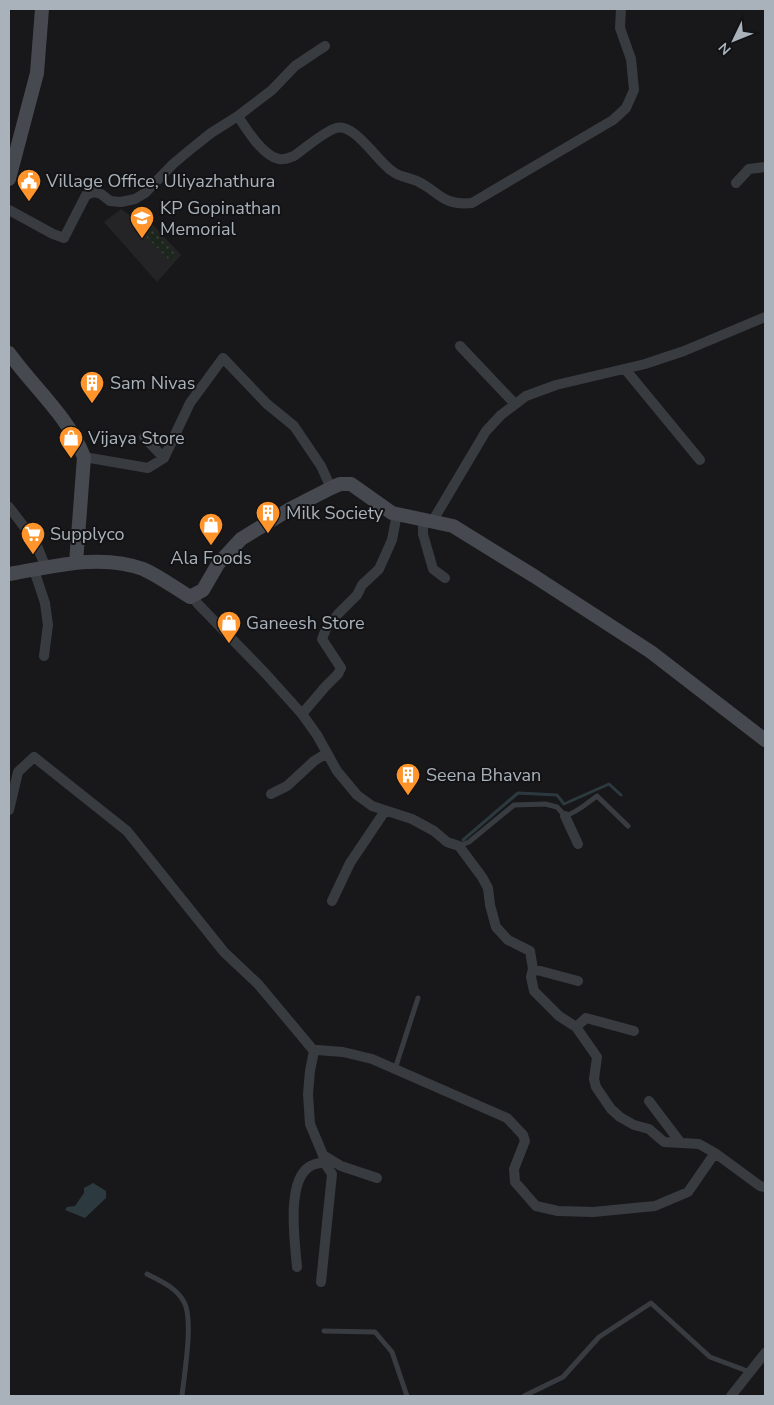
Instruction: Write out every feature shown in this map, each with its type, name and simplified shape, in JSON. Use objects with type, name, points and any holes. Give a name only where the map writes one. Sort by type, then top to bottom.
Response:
[{"type":"main road","points":[[9,179],[37,74],[42,9]]},
{"type":"main road","points":[[9,353],[66,421],[84,457],[76,563]]},
{"type":"main road","points":[[9,574],[88,561],[130,565],[144,570],[190,596],[203,590],[218,564],[241,539],[290,509],[331,488],[340,484],[351,484],[392,513],[453,526],[534,576],[643,646],[765,740]]},
{"type":"street","points":[[238,116],[260,145],[271,155],[279,159],[287,159],[294,156],[336,128],[344,128],[356,135],[390,170],[415,180],[447,201],[458,204],[472,202],[613,120],[626,108],[634,90],[631,59],[620,28],[621,9]]},
{"type":"street","points":[[9,210],[64,238],[86,195],[94,192],[101,194],[110,201],[121,202],[135,199],[145,194],[173,164],[211,133],[238,116],[272,90],[295,66],[325,46]]},
{"type":"street","points":[[736,183],[749,169],[765,167]]},
{"type":"street","points":[[445,578],[433,569],[423,534],[428,521],[486,431],[501,415],[526,396],[556,385],[626,369],[684,351],[765,317]]},
{"type":"street","points":[[460,346],[516,404]]},
{"type":"street","points":[[84,457],[148,468],[164,458],[197,392],[224,358],[267,404],[294,426],[322,466],[331,488]]},
{"type":"street","points":[[626,369],[700,460]]},
{"type":"street","points":[[144,438],[164,458]]},
{"type":"street","points":[[9,507],[35,541],[48,625],[44,656]]},
{"type":"street","points":[[302,714],[338,674],[341,668],[322,639],[326,629],[338,614],[358,596],[362,584],[379,568],[392,540],[397,514]]},
{"type":"street","points":[[194,594],[197,603],[265,672],[302,714],[317,735],[337,771],[357,795],[372,806],[412,819],[434,831],[447,842],[458,846],[482,877],[488,888],[496,927],[508,940],[530,951],[534,969],[531,977],[534,991],[559,1016],[576,1028],[597,1057],[594,1079],[596,1087],[611,1109],[634,1125],[649,1129],[664,1142],[699,1144],[715,1152],[760,1186],[765,1187]]},
{"type":"street","points":[[271,794],[287,786],[314,761],[327,753]]},
{"type":"street","points":[[9,810],[18,772],[34,757],[127,831],[224,952],[258,984],[314,1051],[343,1052],[372,1059],[507,1118],[523,1135],[525,1141],[514,1169],[515,1182],[536,1206],[558,1211],[593,1212],[655,1206],[688,1192],[715,1152]]},
{"type":"street","points":[[332,901],[350,863],[385,811]]},
{"type":"street","points":[[565,816],[578,844]]},
{"type":"street","points":[[534,969],[578,981]]},
{"type":"street","points":[[576,1028],[586,1018],[634,1031]]},
{"type":"street","points":[[314,1051],[310,1071],[308,1104],[310,1124],[332,1174],[321,1282]]},
{"type":"street","points":[[649,1101],[680,1142]]},
{"type":"street","points":[[297,1267],[294,1214],[296,1185],[302,1173],[310,1166],[324,1159],[377,1178]]},
{"type":"street","points":[[732,1396],[765,1353]]},
{"type":"lane","points":[[458,846],[469,842],[514,805],[545,804],[557,807],[565,816],[575,813],[589,800],[598,796],[628,826]]},
{"type":"lane","points":[[395,1070],[418,998]]},
{"type":"lane","points":[[147,1274],[168,1285],[179,1294],[185,1304],[188,1328],[182,1396]]},
{"type":"lane","points":[[524,1396],[562,1377],[599,1337],[651,1303],[710,1357],[751,1373]]},
{"type":"lane","points":[[324,1331],[375,1332],[392,1352],[406,1396]]},
{"type":"shaded area","name":"KP Gopinathan Memorial","points":[[121,209],[132,217],[138,209],[181,255],[157,282],[104,222]]},
{"type":"shaded area","points":[[141,214],[175,254],[171,262],[133,223]]},
{"type":"shaded area","points":[[93,1183],[106,1191],[106,1198],[85,1218],[65,1210],[67,1207],[75,1206],[84,1193],[84,1188]]},
{"type":"waterway","points":[[463,840],[518,793],[557,795],[564,804],[609,784],[621,795]]},
{"type":"place","name":"Village Office, Uliyazhathura","points":[[29,202]]},
{"type":"place","name":"KP Gopinathan Memorial","points":[[142,239]]},
{"type":"place","name":"Sam Nivas","points":[[92,404]]},
{"type":"place","name":"Vijaya Store","points":[[71,459]]},
{"type":"place","name":"Milk Society","points":[[268,534]]},
{"type":"place","name":"Ala Foods","points":[[211,546]]},
{"type":"place","name":"Supplyco","points":[[33,555]]},
{"type":"place","name":"Ganeesh Store","points":[[229,644]]},
{"type":"place","name":"Seena Bhavan","points":[[408,796]]}]
